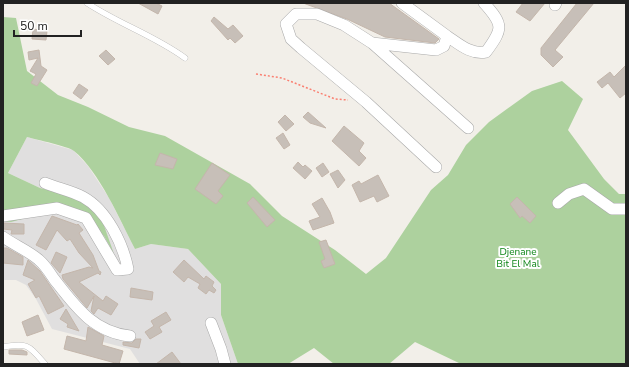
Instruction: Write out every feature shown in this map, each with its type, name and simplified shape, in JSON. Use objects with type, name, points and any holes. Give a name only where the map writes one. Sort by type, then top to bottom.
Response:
[{"type":"street","points":[[402,3],[447,36],[471,51],[479,54],[486,52],[499,35],[500,26],[498,20],[484,3]]},
{"type":"street","points":[[436,167],[366,102],[291,39],[286,24],[296,14],[317,14],[344,25],[372,44],[468,128]]},
{"type":"street","points":[[372,44],[436,50],[444,46],[447,36]]},
{"type":"street","points":[[3,216],[57,208],[86,218],[117,270],[128,269],[124,252],[98,209],[84,197],[45,183]]},
{"type":"street","points":[[558,203],[569,194],[584,189],[612,209],[626,209]]},
{"type":"street","points":[[3,237],[38,260],[72,304],[86,318],[99,327],[117,335],[130,336]]},
{"type":"street","points":[[211,323],[225,364]]},
{"type":"lane","points":[[87,3],[106,16],[141,34],[164,43],[185,58]]},
{"type":"lane","points":[[3,347],[18,344],[27,346],[45,364]]},
{"type":"path","points":[[256,74],[282,78],[335,99],[350,100]]},
{"type":"shaded area","points":[[27,137],[73,150],[88,166],[109,198],[135,249],[151,244],[188,249],[221,284],[221,315],[238,364],[140,364],[130,349],[52,329],[36,299],[26,285],[16,280],[3,280],[3,220],[48,212],[64,213],[88,224],[104,236],[81,198],[40,188],[8,173]]},
{"type":"green space","name":"Djenane Bit El Mal","points":[[3,17],[16,18],[27,71],[58,95],[88,107],[129,127],[165,136],[250,184],[282,216],[335,250],[366,274],[386,258],[431,190],[448,175],[466,145],[489,122],[532,91],[562,81],[583,99],[568,130],[604,179],[619,194],[626,194],[626,364],[461,364],[415,342],[389,364],[334,364],[314,348],[288,364],[238,364],[221,315],[221,284],[188,249],[151,244],[135,249],[100,183],[83,160],[71,149],[27,137],[8,173],[40,188],[81,198],[101,217],[114,254],[104,236],[88,224],[64,213],[48,212],[11,222],[3,221]]},
{"type":"building","points":[[138,3],[156,3],[162,6],[158,14]]},
{"type":"building","points":[[303,3],[389,3],[439,39],[435,43],[385,37],[347,19]]},
{"type":"building","points":[[523,3],[545,3],[530,21],[516,12]]},
{"type":"building","points":[[577,3],[594,3],[555,50],[563,57],[553,67],[541,55],[541,48]]},
{"type":"building","points":[[214,17],[228,29],[233,25],[243,36],[235,43],[230,38],[228,40],[211,21]]},
{"type":"building","points":[[33,29],[47,31],[46,40],[32,39]]},
{"type":"building","points":[[39,50],[41,66],[47,70],[37,86],[31,83],[36,74],[30,71],[38,58],[29,60],[28,52]]},
{"type":"building","points":[[106,50],[115,59],[108,65],[99,56]]},
{"type":"building","points":[[626,65],[626,93],[620,98],[608,83],[602,88],[597,82],[610,72],[614,77]]},
{"type":"building","points":[[79,84],[88,90],[81,99],[73,93]]},
{"type":"building","points":[[308,112],[326,128],[310,123],[303,117]]},
{"type":"building","points":[[285,115],[294,124],[286,131],[278,122]]},
{"type":"building","points":[[344,126],[364,143],[359,151],[366,158],[359,166],[332,141]]},
{"type":"building","points":[[283,133],[290,145],[284,149],[276,138]]},
{"type":"building","points":[[160,153],[177,159],[173,169],[155,165]]},
{"type":"building","points":[[298,162],[303,167],[305,165],[312,171],[305,179],[293,168]]},
{"type":"building","points":[[212,163],[230,175],[218,191],[223,196],[216,204],[195,189]]},
{"type":"building","points":[[323,163],[329,172],[322,177],[316,168]]},
{"type":"building","points":[[338,170],[345,180],[338,188],[330,174]]},
{"type":"building","points":[[378,175],[389,196],[377,202],[374,196],[360,202],[352,185],[359,181],[361,184]]},
{"type":"building","points":[[253,197],[275,220],[267,227],[247,203]]},
{"type":"building","points":[[517,197],[536,216],[530,223],[522,216],[520,218],[510,204]]},
{"type":"building","points":[[322,198],[334,223],[313,230],[309,221],[320,217],[312,204]]},
{"type":"building","points":[[52,216],[77,225],[78,224],[83,230],[79,233],[93,255],[99,271],[101,272],[100,275],[98,273],[79,282],[103,301],[106,296],[118,304],[111,315],[98,308],[94,314],[91,311],[94,296],[87,308],[63,279],[62,275],[89,267],[93,268],[79,253],[70,239],[67,241],[57,230],[46,250],[36,245]]},
{"type":"building","points":[[3,223],[24,224],[24,234],[11,234],[12,230],[3,229]]},
{"type":"building","points":[[326,240],[335,264],[324,268],[321,261],[325,259],[319,242]]},
{"type":"building","points":[[3,248],[7,248],[23,257],[23,265],[3,263]]},
{"type":"building","points":[[56,252],[67,257],[60,273],[51,263]]},
{"type":"building","points":[[28,260],[40,271],[64,306],[48,314],[39,296],[36,298],[28,284],[35,280],[23,275]]},
{"type":"building","points":[[184,260],[204,279],[206,276],[214,282],[212,286],[216,290],[214,293],[209,290],[206,294],[198,288],[200,284],[188,277],[184,282],[173,272]]},
{"type":"building","points":[[131,288],[153,292],[152,300],[130,297]]},
{"type":"building","points":[[66,309],[79,331],[67,327],[68,324],[60,319]]},
{"type":"building","points":[[166,312],[171,320],[159,327],[162,332],[150,339],[145,332],[154,326],[151,321]]},
{"type":"building","points":[[38,315],[44,330],[27,336],[22,322]]},
{"type":"building","points":[[88,327],[104,336],[102,345],[123,351],[119,364],[64,349],[67,336],[86,341]]},
{"type":"building","points":[[136,339],[141,339],[139,348],[123,345],[123,342],[132,343]]},
{"type":"building","points":[[9,350],[22,350],[27,352],[27,355],[9,354]]},
{"type":"building","points":[[172,352],[181,364],[156,364]]}]
